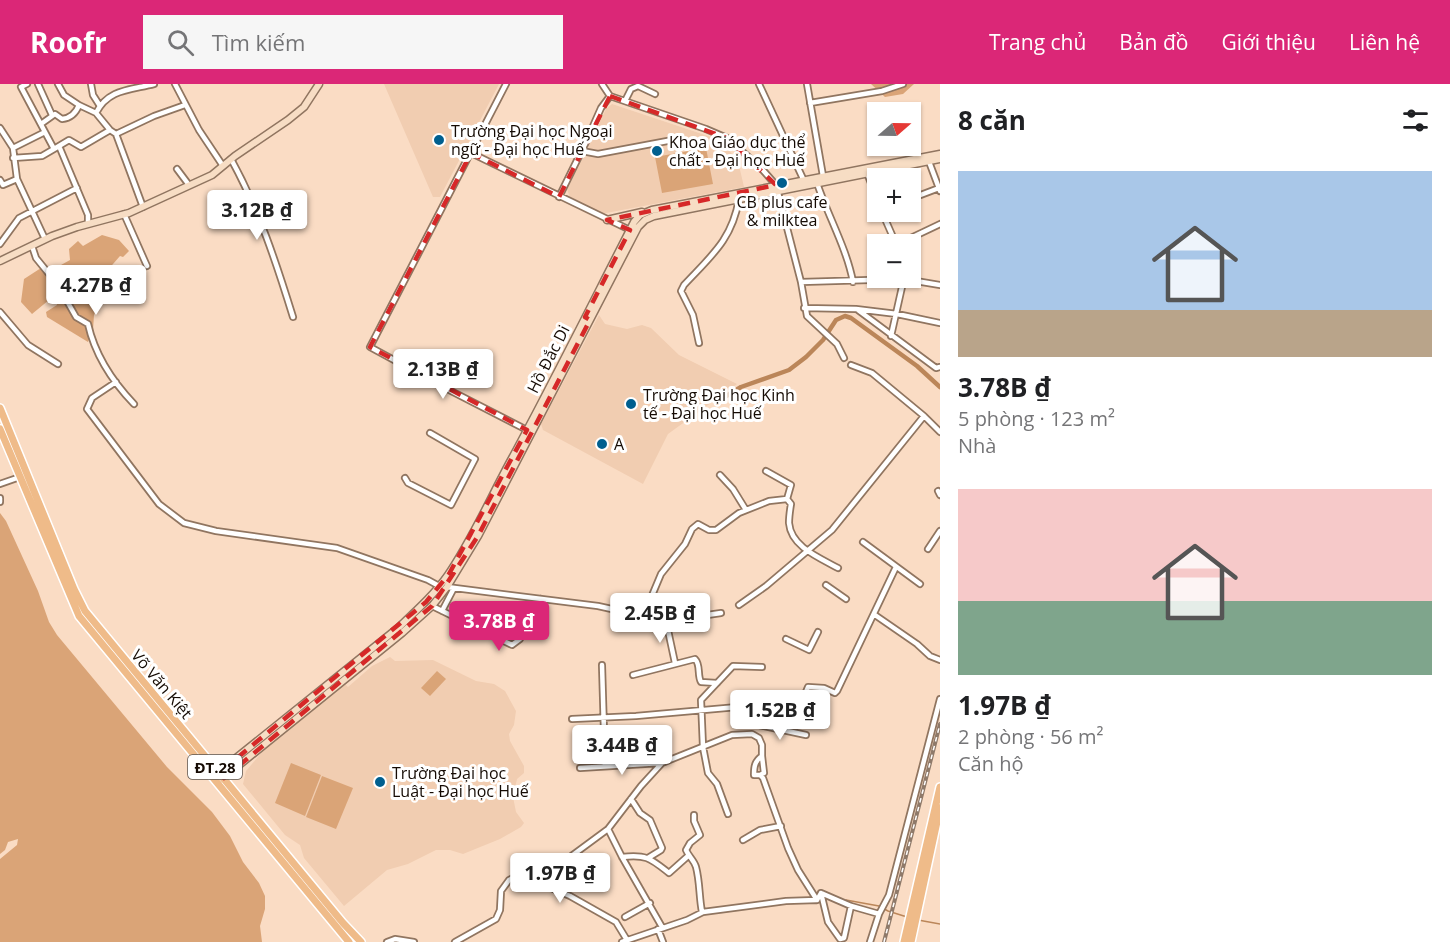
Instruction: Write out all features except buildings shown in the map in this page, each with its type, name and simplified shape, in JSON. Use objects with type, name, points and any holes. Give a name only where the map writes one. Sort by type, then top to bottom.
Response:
[{"type":"main road","name":"Võ Văn Kiệt","points":[[0,408],[79,616],[97,641],[219,777],[350,942]]},
{"type":"main road","name":"Võ Văn Kiệt","points":[[0,429],[70,590]]},
{"type":"main road","points":[[911,942],[912,925],[940,787]]},
{"type":"main road","points":[[915,910],[940,808]]},
{"type":"main road","name":"Võ Văn Kiệt","points":[[286,860],[361,942]]},
{"type":"main road","points":[[904,942],[912,925]]},
{"type":"street","points":[[27,84],[21,87],[77,188],[88,215],[88,223]]},
{"type":"street","points":[[38,84],[52,115]]},
{"type":"street","points":[[58,84],[64,95],[96,113],[116,134],[143,207]]},
{"type":"street","points":[[91,84],[93,95],[100,106]]},
{"type":"street","points":[[96,113],[113,94],[154,84]]},
{"type":"street","points":[[175,84],[199,130],[223,166]]},
{"type":"street","points":[[0,253],[2,261],[45,239],[88,223],[143,207],[212,175],[304,107],[319,84]]},
{"type":"street","points":[[506,84],[370,347],[527,430]]},
{"type":"street","points":[[602,84],[610,96],[727,138],[761,168],[777,188],[801,282],[807,316],[834,341],[843,358]]},
{"type":"street","points":[[759,84],[805,183]]},
{"type":"street","points":[[807,84],[823,176]]},
{"type":"street","points":[[810,103],[882,91],[903,84]]},
{"type":"street","points":[[625,101],[631,89],[638,86],[655,94]]},
{"type":"street","points":[[559,197],[601,108],[610,96]]},
{"type":"street","points":[[41,124],[52,115],[57,114],[64,119],[74,114],[79,105]]},
{"type":"street","points":[[116,134],[154,116],[185,105]]},
{"type":"street","points":[[13,158],[42,156],[69,140],[78,147],[83,147],[110,130]]},
{"type":"street","points":[[1,131],[13,148],[17,179],[45,239]]},
{"type":"street","points":[[13,148],[45,132]]},
{"type":"street","points":[[582,151],[598,154],[678,139]]},
{"type":"street","points":[[471,153],[630,230]]},
{"type":"street","points":[[928,159],[940,154]]},
{"type":"street","points":[[231,159],[250,194],[270,243],[293,317]]},
{"type":"street","points":[[607,220],[928,159],[940,159]]},
{"type":"street","points":[[921,195],[939,189],[928,159]]},
{"type":"street","points":[[177,169],[189,185]]},
{"type":"street","points":[[816,180],[823,176],[866,171]]},
{"type":"street","points":[[1,184],[17,179]]},
{"type":"street","points":[[816,180],[835,232],[849,260],[853,282]]},
{"type":"street","points":[[0,244],[14,222],[32,210],[77,188]]},
{"type":"street","points":[[643,218],[739,199],[777,188]]},
{"type":"street","points":[[699,343],[693,315],[681,291],[728,235],[736,219],[739,199]]},
{"type":"street","points":[[643,218],[652,210]]},
{"type":"street","points":[[124,214],[147,266]]},
{"type":"street","name":"Hồ Đắc Di","points":[[625,246],[630,230],[643,218]]},
{"type":"street","name":"Hồ Đắc Di","points":[[219,777],[398,628],[426,602],[439,586],[454,564],[625,246],[643,218]]},
{"type":"street","points":[[918,234],[940,224]]},
{"type":"street","points":[[32,246],[36,258],[58,285],[76,317],[88,324],[98,357],[134,404]]},
{"type":"street","points":[[801,282],[867,281]]},
{"type":"street","points":[[921,281],[940,285]]},
{"type":"street","points":[[891,336],[902,288]]},
{"type":"street","points":[[804,308],[856,309],[897,314],[940,323]]},
{"type":"street","points":[[856,309],[939,368],[940,376]]},
{"type":"street","points":[[0,312],[28,345],[58,364]]},
{"type":"street","name":"Hồ Đắc Di","points":[[219,777],[402,633],[451,587],[587,318]]},
{"type":"street","points":[[851,365],[872,373],[940,432]]},
{"type":"street","points":[[116,382],[92,398],[87,409],[159,504],[184,523],[216,531],[337,548],[439,586]]},
{"type":"street","points":[[739,605],[766,586],[832,530],[924,417]]},
{"type":"street","points":[[405,478],[408,483],[451,505],[475,459],[430,434]]},
{"type":"street","points":[[766,471],[791,485],[787,499]]},
{"type":"street","points":[[720,475],[747,510]]},
{"type":"street","points":[[0,484],[20,477]]},
{"type":"street","points":[[787,499],[791,504],[789,524],[791,530],[807,552],[838,567]]},
{"type":"street","points":[[643,617],[661,574],[685,544],[692,529],[698,524],[709,530],[716,530],[739,513],[769,501],[787,499]]},
{"type":"street","points":[[928,549],[940,531]]},
{"type":"street","points":[[863,542],[920,584]]},
{"type":"street","points":[[760,696],[800,706],[808,687],[837,692],[896,567]]},
{"type":"street","points":[[825,585],[846,599]]},
{"type":"street","points":[[442,611],[451,587],[598,606],[666,621],[721,612]]},
{"type":"street","points":[[432,606],[512,645],[520,639],[541,599]]},
{"type":"street","points":[[875,615],[917,644],[930,656],[940,660]]},
{"type":"street","points":[[666,621],[675,663]]},
{"type":"street","points":[[786,639],[809,650],[818,632]]},
{"type":"street","points":[[633,675],[695,659],[699,664],[701,682],[717,683]]},
{"type":"street","points":[[602,665],[605,765]]},
{"type":"street","points":[[728,814],[717,784],[708,773],[703,747],[701,700],[733,666],[762,667]]},
{"type":"street","points":[[870,942],[886,903],[940,699]]},
{"type":"street","points":[[572,720],[760,705]]},
{"type":"street","points":[[759,725],[806,735]]},
{"type":"street","points":[[580,768],[662,763],[732,735],[752,734],[759,738],[762,745],[764,773],[754,775],[754,766],[762,756]]},
{"type":"street","points":[[662,763],[608,829],[559,866],[549,887],[616,922],[624,941],[687,920],[702,912],[786,901],[817,900]]},
{"type":"street","points":[[760,775],[798,870],[817,900]]},
{"type":"street","points":[[631,799],[640,813],[651,820],[662,848],[648,858]]},
{"type":"street","points":[[694,815],[694,821],[700,834],[686,847],[688,856],[694,861],[699,880],[702,912]]},
{"type":"street","points":[[743,840],[760,831],[781,826]]},
{"type":"street","points":[[608,829],[650,903],[663,942]]},
{"type":"street","points":[[622,857],[648,858],[656,861],[669,873],[688,856]]},
{"type":"street","points":[[455,942],[496,919],[500,910],[501,891],[505,883],[523,873],[566,860]]},
{"type":"street","points":[[821,893],[851,906],[880,913]]},
{"type":"street","points":[[817,900],[821,893]]},
{"type":"street","points":[[821,893],[828,922],[837,937],[843,940],[851,906]]},
{"type":"street","points":[[625,917],[650,903]]},
{"type":"street","points":[[387,942],[395,939],[414,942]]},
{"type":"highlighted area","points":[[610,96],[727,138],[776,185],[607,220],[630,230],[585,317],[590,320],[478,536],[432,606],[224,778],[220,772],[426,602],[449,574],[527,430],[370,347],[471,153],[559,197]]},
{"type":"shaded area","name":"Trường Đại học Ngoại ngữ - Đại học Huế","points":[[384,84],[499,84],[440,197],[433,197]]},
{"type":"shaded area","points":[[871,84],[914,84],[903,94],[885,97]]},
{"type":"shaded area","name":"Khoa Giáo dục thể chất - Đại học Huế","points":[[612,104],[720,140],[738,161],[744,187],[601,214],[570,198],[567,189],[606,109]]},
{"type":"shaded area","points":[[706,148],[713,184],[662,193],[655,157]]},
{"type":"shaded area","points":[[102,235],[119,240],[129,251],[123,257],[120,256],[106,272],[105,291],[94,315],[93,330],[88,342],[47,317],[46,312],[57,305],[56,299],[49,300],[32,314],[21,302],[24,279],[41,268],[55,288],[67,279],[61,265],[70,260],[69,249],[78,241],[83,246]]},
{"type":"shaded area","name":"Trường Đại học Kinh tế - Đại học Huế","points":[[599,315],[605,324],[627,329],[642,325],[651,328],[679,355],[737,384],[668,434],[643,484],[543,430],[541,424]]},
{"type":"shaded area","points":[[0,513],[6,521],[38,591],[49,622],[57,635],[167,767],[212,812],[259,883],[265,896],[265,909],[260,926],[262,942],[0,942],[0,859],[17,845],[18,839],[8,842],[5,850],[0,854]]},
{"type":"shaded area","name":"Trường Đại học Luật - Đại học Huế","points":[[390,657],[395,661],[433,660],[476,681],[494,684],[505,691],[516,711],[514,725],[509,734],[510,741],[524,766],[524,773],[517,779],[513,797],[516,812],[524,823],[500,839],[463,854],[450,850],[436,850],[408,864],[387,870],[344,906],[304,858],[300,845],[285,835],[243,784],[246,771],[263,751],[345,684],[348,687],[372,666]]},
{"type":"shaded area","points":[[437,671],[446,679],[430,696],[421,688]]},
{"type":"shaded area","points":[[291,763],[321,775],[305,816],[275,803]]},
{"type":"shaded area","points":[[322,776],[353,788],[336,829],[306,817]]},
{"type":"waterway","points":[[723,398],[741,387],[789,370],[823,340],[836,320],[845,316],[917,366],[940,387]]},
{"type":"waterway","points":[[846,900],[879,906],[907,917]]},
{"type":"waterway","points":[[918,920],[940,924]]},
{"type":"railway","points":[[884,942],[940,724]]},
{"type":"place","name":"Trường Đại học Ngoại ngữ - Đại học Huế","points":[[439,140]]},
{"type":"place","name":"Khoa Giáo dục thể chất - Đại học Huế","points":[[657,151]]},
{"type":"place","name":"CB plus cafe & milktea","points":[[782,183]]},
{"type":"place","name":"Trường Đại học Kinh tế - Đại học Huế","points":[[631,404]]},
{"type":"place","name":"A","points":[[602,444]]},
{"type":"place","name":"Trường Đại học Luật - Đại học Huế","points":[[380,782]]}]
